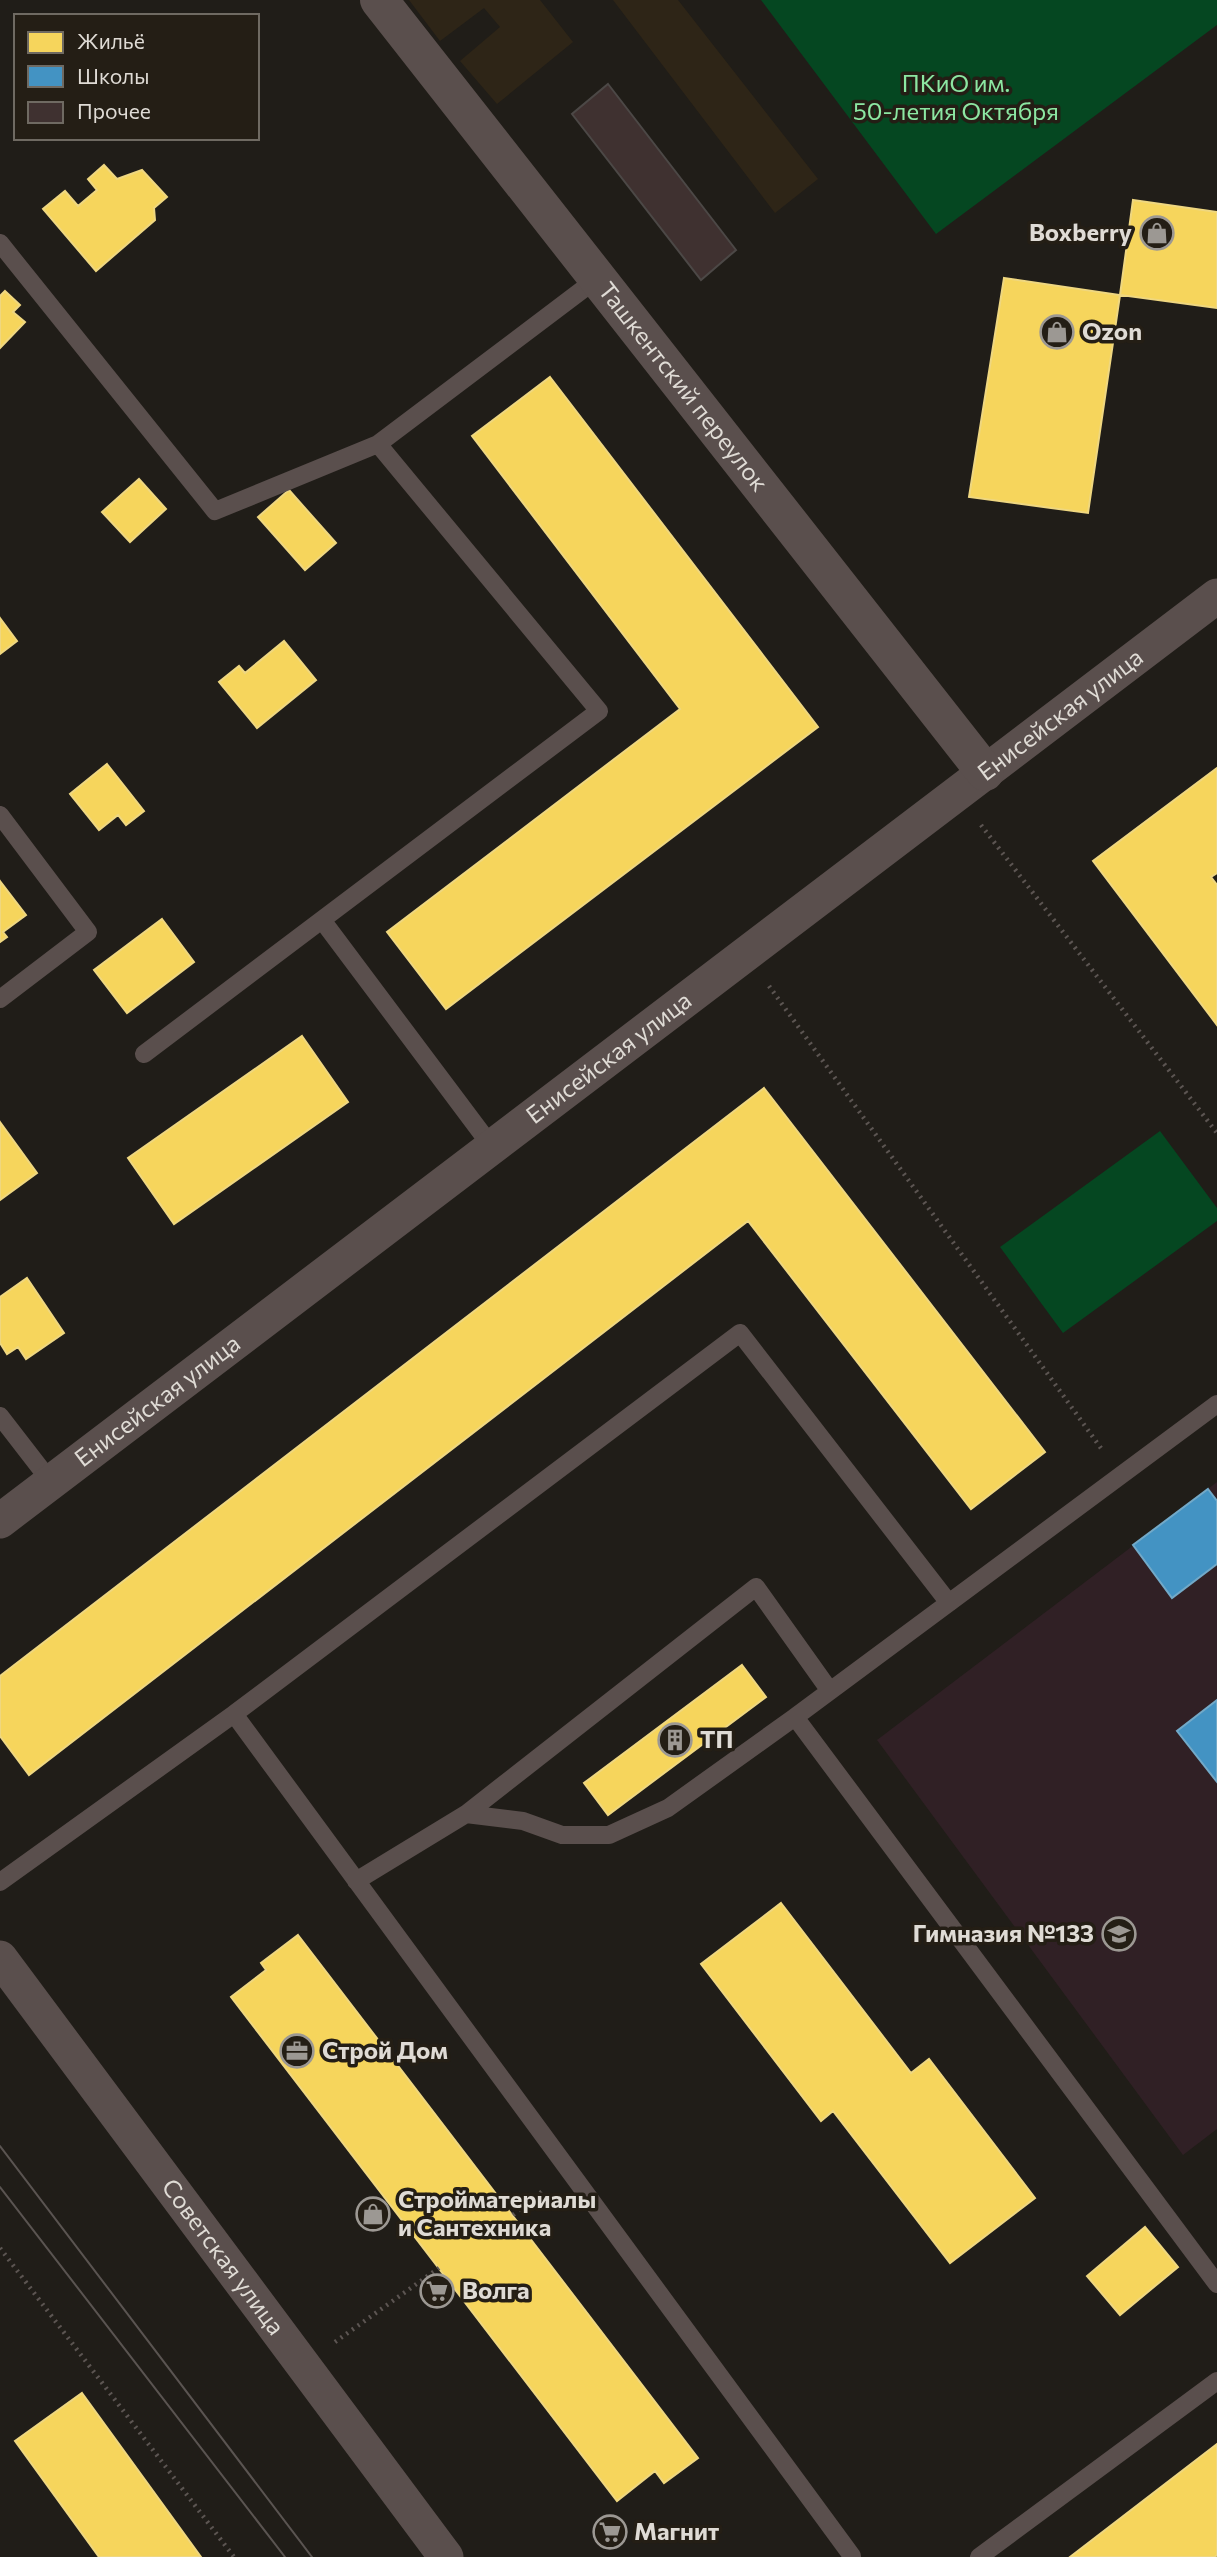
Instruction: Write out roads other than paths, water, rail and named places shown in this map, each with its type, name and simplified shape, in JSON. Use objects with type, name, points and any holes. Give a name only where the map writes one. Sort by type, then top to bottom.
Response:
[{"type":"street","name":"Ташкентский переулок","points":[[379,0],[598,278],[971,783]]},
{"type":"street","name":"Енисейская улица","points":[[0,1521],[1217,596]]},
{"type":"street","name":"Советская улица","points":[[0,1958],[446,2557]]},
{"type":"lane","points":[[0,243],[215,511],[378,444],[598,278]]},
{"type":"lane","points":[[144,1054],[599,711],[378,444]]},
{"type":"lane","points":[[0,816],[88,932],[0,999]]},
{"type":"lane","points":[[323,920],[492,1147]]},
{"type":"lane","points":[[0,1882],[234,1714],[740,1334],[948,1603]]},
{"type":"lane","points":[[466,1814],[523,1821],[562,1835],[609,1835],[668,1808],[1217,1404]]},
{"type":"lane","points":[[0,1416],[51,1482]]},
{"type":"lane","points":[[356,1881],[466,1814],[757,1587],[830,1691]]},
{"type":"lane","points":[[234,1714],[852,2557]]},
{"type":"lane","points":[[795,1717],[1217,2284]]},
{"type":"lane","points":[[979,2557],[1217,2381]]},
{"type":"tram line","points":[[0,2146],[312,2557]]},
{"type":"tram line","points":[[0,2187],[285,2557]]},
{"type":"place","name":"Boxberry","points":[[1157,233]]},
{"type":"place","name":"Ozon","points":[[1057,332]]},
{"type":"place","name":"ТП","points":[[675,1740]]},
{"type":"place","name":"Гимназия №133","points":[[1119,1934]]},
{"type":"place","name":"Строй Дом","points":[[297,2051]]},
{"type":"place","name":"Стройматериалы и Сантехника","points":[[373,2214]]},
{"type":"place","name":"Волга","points":[[437,2291]]},
{"type":"place","name":"Магнит","points":[[610,2532]]},
{"type":"park label","name":"ПКиО им. 50-летия Октября","points":[[956,98]]}]
